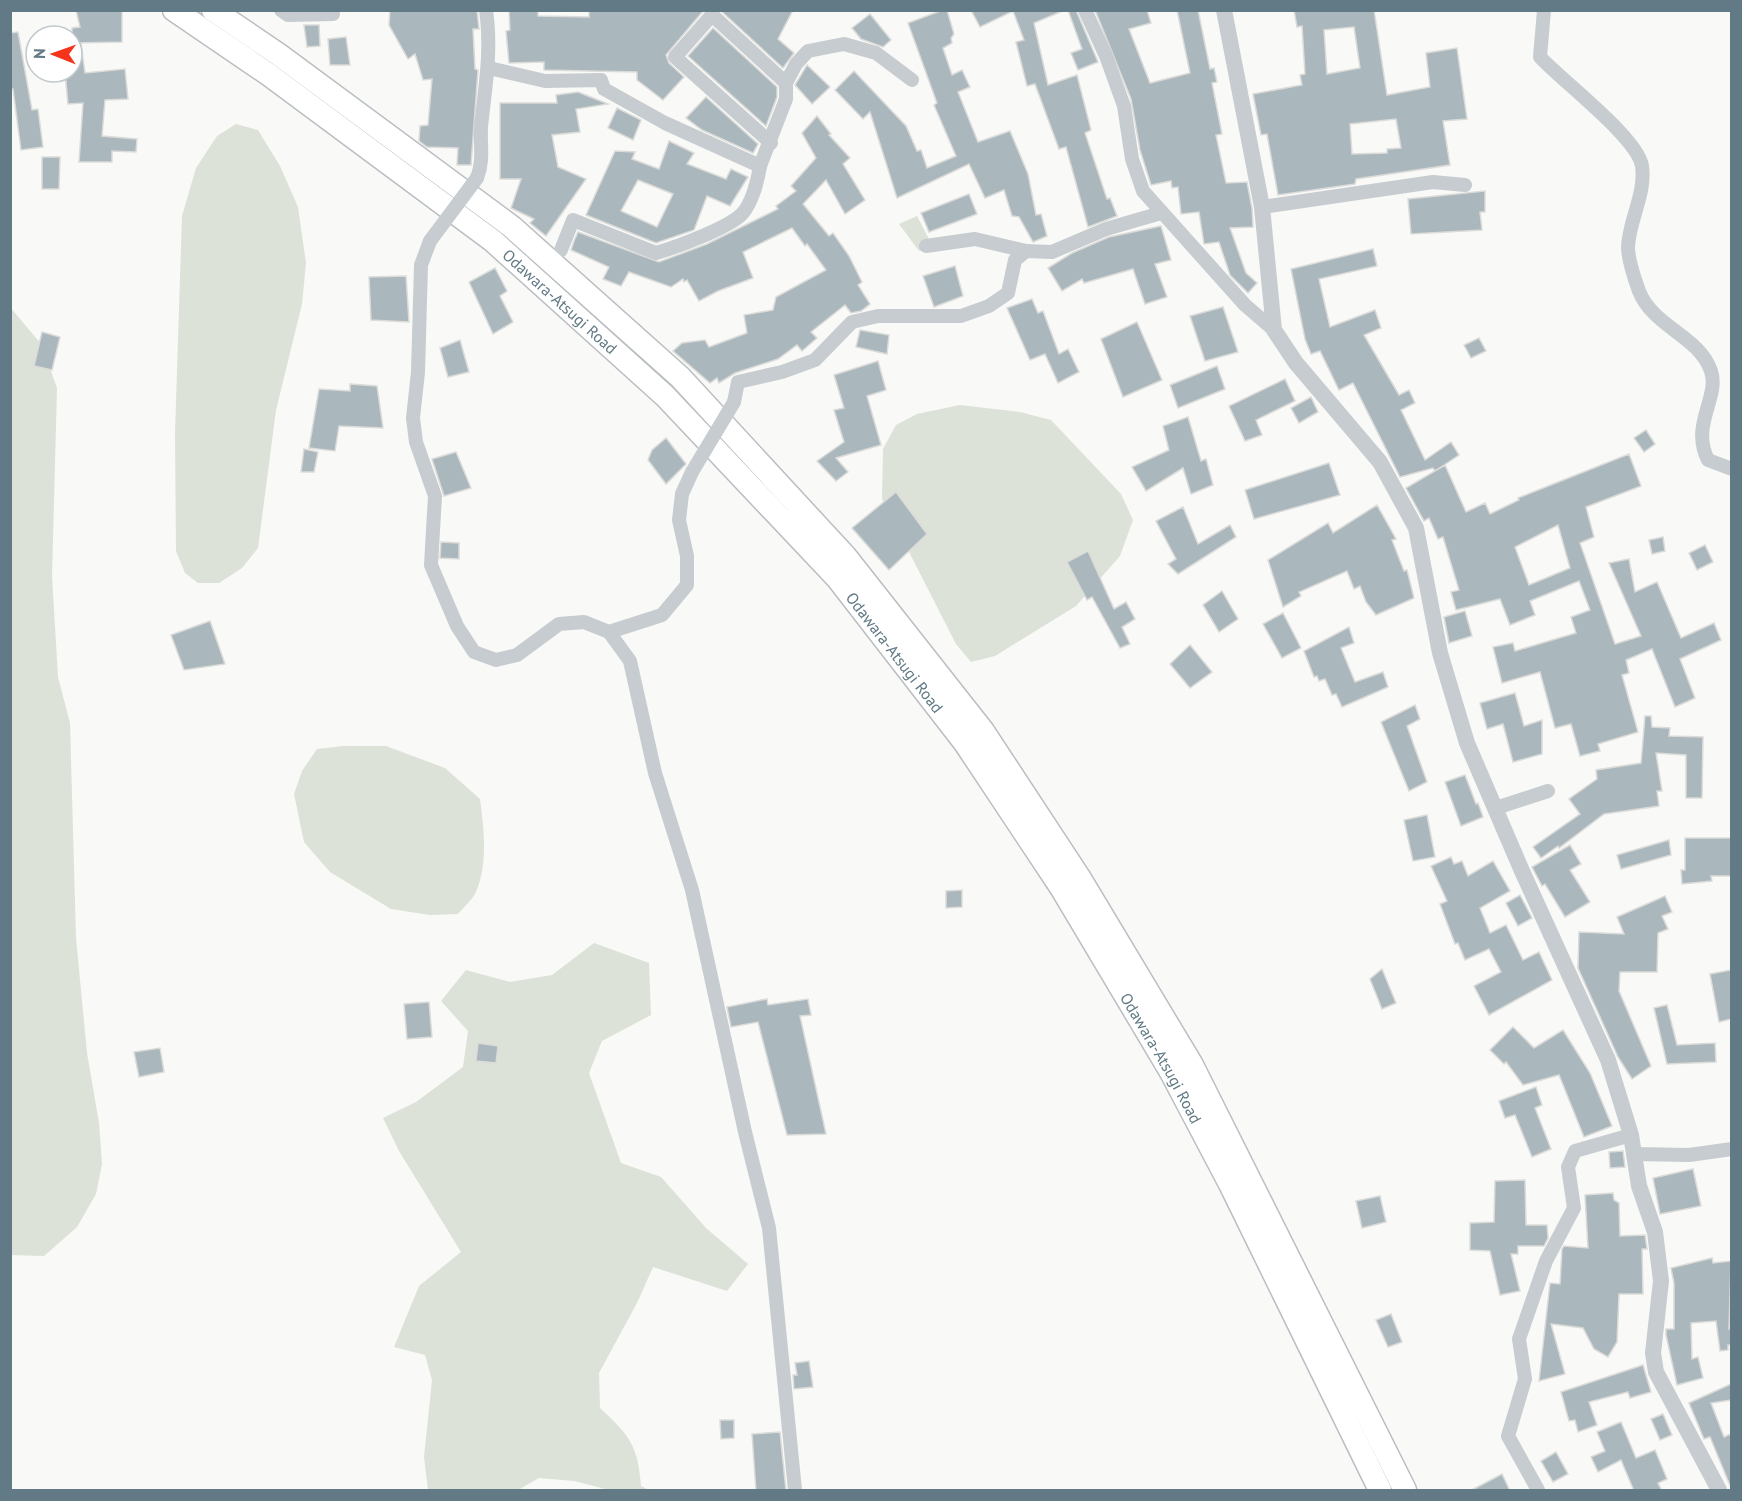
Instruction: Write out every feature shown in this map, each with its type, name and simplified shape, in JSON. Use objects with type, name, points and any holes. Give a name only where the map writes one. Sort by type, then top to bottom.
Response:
[{"type":"highway","name":"Odawara-Atsugi Road","points":[[174,10],[268,74],[493,241],[665,396],[838,579],[964,743],[1062,889],[1171,1072],[1240,1179],[1405,1491]]},
{"type":"highway","name":"Odawara-Atsugi Road","points":[[213,10],[278,54],[512,227],[680,377],[846,557],[983,731],[1054,838],[1192,1065],[1240,1179],[1380,1491]]},
{"type":"street","points":[[281,10],[288,15],[333,14],[333,10]]},
{"type":"street","points":[[486,10],[490,35],[489,68],[481,131],[483,164],[477,178],[430,241],[421,265],[418,372],[412,418],[416,442],[435,496],[432,565],[456,627],[474,652],[496,660],[517,655],[559,624],[584,622],[609,632],[630,661],[655,772],[692,890],[745,1131],[769,1228],[795,1491]]},
{"type":"street","points":[[1085,10],[1106,56],[1124,106],[1138,181],[1161,213],[1245,305],[1274,330],[1296,363],[1380,462],[1416,528],[1440,653],[1467,743],[1522,872],[1608,1060],[1631,1135],[1639,1186],[1654,1232],[1661,1281],[1653,1353],[1656,1372],[1719,1491]]},
{"type":"street","points":[[1224,10],[1263,207],[1274,330]]},
{"type":"street","points":[[1544,10],[1540,57],[1628,142],[1642,164],[1642,185],[1628,248],[1639,292],[1652,314],[1700,352],[1712,373],[1701,432],[1702,448],[1708,460],[1731,469]]},
{"type":"street","points":[[771,143],[675,57],[712,15],[786,83]]},
{"type":"street","points":[[561,250],[573,220],[656,253],[695,239],[741,214],[771,143],[786,99],[786,83],[796,64],[808,51],[844,44],[876,53],[912,80]]},
{"type":"street","points":[[489,68],[545,81],[601,80],[604,89],[665,123],[760,166]]},
{"type":"street","points":[[1263,207],[1433,182],[1465,185]]},
{"type":"street","points":[[926,246],[975,239],[1026,251],[1052,252],[1106,229],[1161,213]]},
{"type":"street","points":[[609,632],[662,615],[687,585],[687,556],[679,520],[682,494],[692,472],[734,402],[738,382],[782,372],[815,360],[852,322],[878,316],[961,316],[989,306],[1008,293],[1016,260],[1026,251]]},
{"type":"street","points":[[1496,808],[1548,791]]},
{"type":"street","points":[[1538,1491],[1508,1436],[1525,1379],[1519,1339],[1546,1261],[1574,1208],[1569,1167],[1575,1151],[1631,1135]]},
{"type":"street","points":[[1634,1154],[1689,1155],[1731,1149]]},
{"type":"shaded area","points":[[236,124],[258,130],[280,166],[298,207],[306,263],[302,304],[276,410],[258,548],[242,568],[219,583],[198,583],[185,573],[176,551],[175,433],[182,216],[196,168],[217,136]]},
{"type":"shaded area","points":[[917,216],[931,243],[919,251],[899,224]]},
{"type":"shaded area","points":[[10,307],[41,344],[57,388],[52,576],[58,677],[70,723],[76,938],[87,1053],[99,1123],[102,1164],[96,1194],[77,1227],[44,1256],[10,1255]]},
{"type":"shaded area","points":[[960,405],[1020,412],[1051,420],[1121,494],[1133,520],[1120,556],[1076,606],[995,656],[971,662],[956,644],[882,499],[883,449],[896,425],[917,414]]},
{"type":"shaded area","points":[[343,746],[386,746],[445,768],[480,799],[484,858],[480,881],[470,901],[458,914],[430,915],[391,909],[330,872],[304,842],[294,794],[302,771],[317,749]]},
{"type":"shaded area","points":[[594,943],[649,963],[651,1015],[602,1041],[589,1073],[621,1163],[661,1177],[706,1228],[748,1264],[727,1291],[653,1267],[638,1301],[599,1373],[600,1408],[630,1442],[640,1472],[641,1486],[649,1490],[609,1490],[574,1481],[539,1478],[518,1490],[428,1490],[424,1457],[432,1380],[425,1355],[394,1347],[419,1286],[461,1252],[399,1151],[383,1118],[416,1102],[463,1067],[468,1031],[441,1001],[466,970],[510,982],[552,975]]},
{"type":"building","points":[[76,10],[122,10],[122,42],[84,43],[84,24],[79,24]]},
{"type":"building","points":[[390,10],[477,10],[479,29],[473,29],[475,69],[478,70],[471,165],[457,165],[458,148],[427,147],[419,141],[420,126],[428,125],[432,79],[423,80],[415,54],[408,59],[389,25]]},
{"type":"building","points":[[509,10],[538,10],[538,16],[589,17],[589,10],[704,10],[666,55],[669,63],[684,77],[663,100],[637,80],[637,72],[544,70],[544,62],[509,63],[506,31],[510,30]]},
{"type":"building","points":[[720,10],[793,10],[778,39],[794,53],[783,68]]},
{"type":"building","points":[[947,10],[954,34],[951,38],[952,43],[943,48],[952,75],[962,70],[970,87],[958,92],[978,142],[1010,131],[1028,174],[1036,215],[1041,214],[1047,236],[1033,242],[1019,217],[1012,216],[1004,190],[985,198],[969,164],[897,198],[870,112],[863,119],[835,90],[854,71],[906,126],[917,151],[921,150],[927,168],[956,156],[934,105],[937,103],[908,23]]},
{"type":"building","points":[[971,10],[1065,10],[1034,23],[1048,85],[1077,75],[1091,130],[1085,133],[1107,199],[1110,198],[1117,216],[1088,227],[1066,147],[1059,149],[1035,84],[1027,86],[1016,42],[1024,40],[1013,11],[980,27]]},
{"type":"building","points":[[1068,10],[1076,10],[1098,62],[1078,70],[1071,53],[1082,49]]},
{"type":"building","points":[[1095,10],[1147,10],[1151,23],[1129,29],[1150,83],[1190,73],[1177,10],[1198,10],[1210,69],[1214,68],[1217,82],[1212,83],[1222,134],[1216,135],[1226,183],[1247,182],[1252,208],[1253,227],[1230,228],[1246,273],[1257,283],[1248,293],[1230,275],[1219,242],[1204,244],[1199,212],[1181,214],[1178,187],[1172,188],[1171,181],[1151,185],[1140,150],[1131,99]]},
{"type":"building","points":[[1294,10],[1374,10],[1387,95],[1430,87],[1426,53],[1457,48],[1467,119],[1443,121],[1450,165],[1356,179],[1355,184],[1278,195],[1267,134],[1261,135],[1253,94],[1302,85],[1300,75],[1305,74],[1302,26],[1297,27]],"holes":[[[1354,27],[1360,68],[1327,74],[1324,30]],[[1396,119],[1401,148],[1387,149],[1387,153],[1352,154],[1350,124]]]},
{"type":"building","points":[[870,14],[891,40],[883,47],[861,39],[852,28]]},
{"type":"building","points":[[304,25],[319,25],[320,46],[307,47]]},
{"type":"building","points":[[713,28],[777,87],[777,97],[766,126],[688,56]]},
{"type":"building","points":[[18,32],[24,65],[24,84],[27,84],[32,110],[38,109],[43,147],[21,150],[13,89],[10,89],[10,33]]},
{"type":"building","points":[[346,37],[350,65],[330,65],[328,39]]},
{"type":"building","points":[[807,65],[830,87],[812,104],[795,85]]},
{"type":"building","points":[[84,66],[85,73],[125,69],[128,99],[105,100],[102,136],[137,139],[136,152],[112,151],[112,162],[79,162],[83,103],[68,104],[66,84],[84,84]]},
{"type":"building","points":[[578,92],[608,104],[576,109],[580,132],[552,135],[558,167],[586,179],[546,236],[530,223],[534,219],[511,208],[521,179],[500,179],[500,103],[557,103],[556,95]]},
{"type":"building","points":[[706,97],[758,144],[753,153],[702,130],[686,118]]},
{"type":"building","points":[[617,108],[641,120],[633,140],[608,128]]},
{"type":"building","points":[[817,116],[831,134],[829,135],[850,158],[843,164],[865,200],[845,214],[826,180],[803,204],[829,236],[833,233],[849,256],[862,282],[858,285],[870,304],[861,311],[851,313],[845,305],[811,332],[817,338],[802,351],[797,345],[778,359],[735,373],[719,383],[717,378],[710,383],[673,351],[682,343],[705,340],[709,347],[747,333],[744,315],[773,310],[776,297],[826,270],[792,228],[743,252],[753,278],[699,301],[687,280],[684,282],[683,279],[671,287],[629,272],[621,286],[603,279],[609,267],[571,250],[574,241],[578,232],[659,262],[707,244],[778,209],[776,206],[796,191],[791,186],[816,158],[802,133]]},
{"type":"building","points":[[669,141],[694,153],[687,164],[726,179],[731,169],[748,177],[730,206],[707,196],[694,230],[656,243],[586,215],[615,151],[635,152],[632,159],[659,169]],"holes":[[[638,180],[673,194],[657,227],[621,211]]]},
{"type":"building","points":[[42,157],[60,157],[59,189],[42,189]]},
{"type":"building","points":[[1485,191],[1485,212],[1480,212],[1482,230],[1411,234],[1408,199]]},
{"type":"building","points":[[969,194],[977,214],[929,232],[921,213]]},
{"type":"building","points":[[1161,226],[1171,260],[1155,264],[1167,297],[1145,304],[1133,269],[1084,283],[1082,279],[1062,291],[1048,268],[1072,253],[1109,237]]},
{"type":"building","points":[[1373,249],[1377,266],[1319,279],[1330,327],[1375,310],[1381,328],[1364,335],[1399,395],[1409,390],[1415,403],[1401,410],[1425,460],[1451,442],[1459,455],[1435,471],[1433,468],[1400,477],[1353,383],[1339,390],[1320,351],[1311,354],[1305,339],[1291,269]]},
{"type":"building","points":[[955,266],[963,296],[934,307],[923,276]]},
{"type":"building","points":[[495,268],[507,291],[500,296],[513,322],[493,334],[469,282]]},
{"type":"building","points":[[406,276],[409,322],[371,320],[369,277]]},
{"type":"building","points":[[1032,299],[1038,313],[1043,311],[1059,354],[1068,349],[1079,372],[1058,383],[1045,354],[1030,360],[1007,308]]},
{"type":"building","points":[[1223,307],[1238,352],[1205,361],[1190,316]]},
{"type":"building","points":[[1137,322],[1162,380],[1123,397],[1101,339]]},
{"type":"building","points":[[860,330],[889,335],[887,354],[856,347]]},
{"type":"building","points":[[42,332],[60,337],[52,370],[34,366]]},
{"type":"building","points":[[1479,338],[1486,351],[1471,358],[1464,345]]},
{"type":"building","points":[[460,340],[469,372],[448,377],[440,348]]},
{"type":"building","points":[[878,361],[886,390],[867,396],[881,445],[836,458],[848,472],[836,481],[817,461],[844,442],[834,410],[844,408],[834,375]]},
{"type":"building","points":[[1217,366],[1225,389],[1178,408],[1170,385]]},
{"type":"building","points":[[1285,379],[1295,401],[1256,420],[1262,435],[1245,441],[1229,406]]},
{"type":"building","points":[[350,384],[377,386],[383,428],[339,426],[335,451],[309,448],[319,389],[350,391]]},
{"type":"building","points":[[1311,397],[1318,412],[1299,423],[1291,408]]},
{"type":"building","points":[[1188,417],[1201,461],[1206,459],[1213,485],[1191,494],[1183,468],[1146,491],[1132,467],[1169,450],[1163,426]]},
{"type":"building","points":[[1646,430],[1655,444],[1644,452],[1634,438]]},
{"type":"building","points":[[666,438],[686,464],[666,484],[648,460],[652,450]]},
{"type":"building","points":[[304,449],[318,452],[314,472],[301,472]]},
{"type":"building","points":[[456,452],[471,488],[444,496],[432,459]]},
{"type":"building","points":[[1629,454],[1641,486],[1586,507],[1594,537],[1580,543],[1615,644],[1641,636],[1609,563],[1629,559],[1635,592],[1657,582],[1681,638],[1714,623],[1721,640],[1680,659],[1695,698],[1675,707],[1652,649],[1626,660],[1629,673],[1622,675],[1638,732],[1598,744],[1600,751],[1580,756],[1571,724],[1555,728],[1540,672],[1502,683],[1493,647],[1513,643],[1515,651],[1576,633],[1571,617],[1590,610],[1579,581],[1530,601],[1535,615],[1510,625],[1500,599],[1456,610],[1451,592],[1459,590],[1443,537],[1438,539],[1429,518],[1424,521],[1406,488],[1445,465],[1466,512],[1485,503],[1490,514],[1519,500],[1518,498]],"holes":[[[1558,525],[1570,568],[1529,585],[1515,547]]]},
{"type":"building","points":[[1329,463],[1340,495],[1254,519],[1245,490]]},
{"type":"building","points":[[896,492],[927,534],[889,570],[852,528]]},
{"type":"building","points":[[1377,505],[1396,539],[1392,540],[1404,571],[1407,570],[1414,598],[1376,615],[1366,602],[1360,586],[1354,589],[1347,571],[1299,592],[1301,596],[1283,607],[1268,560],[1328,523],[1333,533]]},
{"type":"building","points":[[1183,507],[1198,544],[1230,525],[1236,537],[1178,574],[1168,564],[1176,559],[1156,521]]},
{"type":"building","points":[[1663,537],[1665,551],[1652,554],[1649,540]]},
{"type":"building","points":[[441,542],[459,543],[459,559],[440,558]]},
{"type":"building","points":[[1705,545],[1713,562],[1697,570],[1689,553]]},
{"type":"building","points":[[1088,551],[1114,609],[1126,602],[1135,619],[1122,627],[1130,644],[1120,648],[1092,597],[1087,600],[1067,562]]},
{"type":"building","points":[[1222,591],[1238,619],[1219,632],[1203,605]]},
{"type":"building","points":[[1465,611],[1472,636],[1449,643],[1444,617]]},
{"type":"building","points":[[1283,613],[1301,648],[1282,658],[1263,624]]},
{"type":"building","points":[[210,621],[225,664],[184,670],[171,635]]},
{"type":"building","points":[[1349,627],[1354,643],[1341,648],[1355,682],[1383,672],[1388,687],[1342,707],[1336,694],[1332,695],[1325,679],[1319,681],[1317,676],[1314,677],[1304,651]]},
{"type":"building","points":[[1190,645],[1212,672],[1190,688],[1170,664]]},
{"type":"building","points":[[1515,693],[1524,726],[1542,720],[1542,754],[1513,762],[1503,724],[1487,729],[1480,703]]},
{"type":"building","points":[[1415,705],[1420,719],[1407,726],[1427,782],[1409,791],[1381,722]]},
{"type":"building","points":[[1645,716],[1651,716],[1652,727],[1670,728],[1669,736],[1703,737],[1702,798],[1686,798],[1686,755],[1656,753],[1662,791],[1657,791],[1659,806],[1604,814],[1559,848],[1558,846],[1541,858],[1533,847],[1580,814],[1569,799],[1597,779],[1596,770],[1641,763]]},
{"type":"building","points":[[1465,775],[1483,817],[1461,826],[1445,782]]},
{"type":"building","points":[[1427,815],[1435,857],[1413,861],[1404,820]]},
{"type":"building","points":[[1685,838],[1731,838],[1731,876],[1711,876],[1712,881],[1682,884],[1681,870],[1685,870]]},
{"type":"building","points":[[1669,840],[1671,855],[1621,869],[1617,855]]},
{"type":"building","points":[[1570,845],[1581,864],[1570,870],[1590,902],[1565,917],[1545,884],[1542,886],[1532,867]]},
{"type":"building","points":[[1451,857],[1454,864],[1462,861],[1468,876],[1493,861],[1510,891],[1480,908],[1490,933],[1506,925],[1523,960],[1539,952],[1552,980],[1489,1015],[1474,986],[1501,972],[1489,949],[1465,960],[1458,943],[1455,944],[1440,904],[1447,901],[1431,866]]},
{"type":"building","points":[[962,890],[962,907],[946,908],[946,891]]},
{"type":"building","points":[[1520,895],[1532,918],[1518,926],[1506,903]]},
{"type":"building","points":[[1665,896],[1672,912],[1662,916],[1668,929],[1658,933],[1657,972],[1620,972],[1619,991],[1651,1066],[1632,1079],[1618,1057],[1578,968],[1579,932],[1624,934],[1617,917]]},
{"type":"building","points":[[1382,969],[1396,1003],[1382,1009],[1370,979]]},
{"type":"building","points":[[1731,970],[1731,1019],[1719,1022],[1710,974]]},
{"type":"building","points":[[767,999],[768,1005],[808,999],[811,1015],[800,1016],[826,1134],[787,1135],[758,1022],[731,1027],[727,1007]]},
{"type":"building","points":[[429,1002],[432,1037],[407,1039],[404,1004]]},
{"type":"building","points":[[1667,1005],[1677,1045],[1715,1043],[1716,1062],[1667,1064],[1654,1008]]},
{"type":"building","points":[[1513,1027],[1534,1048],[1563,1030],[1590,1073],[1612,1126],[1584,1137],[1559,1075],[1523,1085],[1506,1062],[1504,1064],[1490,1050]]},
{"type":"building","points":[[478,1043],[498,1046],[496,1063],[476,1061]]},
{"type":"building","points":[[160,1048],[164,1072],[139,1077],[134,1052]]},
{"type":"building","points":[[1536,1087],[1542,1105],[1535,1108],[1551,1149],[1532,1157],[1515,1115],[1505,1118],[1499,1101]]},
{"type":"building","points":[[1623,1151],[1625,1167],[1610,1168],[1609,1152]]},
{"type":"building","points":[[1693,1169],[1701,1206],[1660,1214],[1653,1178]]},
{"type":"building","points":[[1525,1180],[1526,1225],[1547,1225],[1548,1238],[1544,1246],[1518,1246],[1518,1254],[1511,1254],[1520,1291],[1500,1295],[1490,1251],[1470,1250],[1470,1223],[1494,1222],[1495,1181]]},
{"type":"building","points":[[1613,1193],[1614,1200],[1619,1203],[1620,1236],[1645,1235],[1647,1249],[1642,1249],[1643,1294],[1619,1294],[1617,1342],[1608,1357],[1594,1349],[1583,1328],[1551,1324],[1565,1374],[1539,1381],[1550,1283],[1560,1284],[1562,1249],[1564,1246],[1588,1248],[1585,1195]]},
{"type":"building","points":[[1380,1196],[1386,1222],[1362,1228],[1356,1201]]},
{"type":"building","points":[[1712,1258],[1713,1263],[1731,1261],[1729,1329],[1731,1329],[1731,1345],[1728,1345],[1728,1350],[1720,1351],[1716,1321],[1691,1323],[1692,1359],[1698,1357],[1703,1378],[1677,1385],[1666,1335],[1666,1329],[1674,1329],[1674,1283],[1671,1268]]},
{"type":"building","points":[[1391,1314],[1402,1342],[1388,1347],[1376,1320]]},
{"type":"building","points":[[809,1361],[813,1387],[794,1389],[793,1375],[797,1375],[795,1363]]},
{"type":"building","points":[[1643,1365],[1651,1392],[1630,1398],[1628,1392],[1589,1402],[1597,1425],[1578,1432],[1575,1420],[1569,1421],[1561,1392]]},
{"type":"building","points":[[1731,1384],[1731,1400],[1711,1403],[1724,1437],[1731,1434],[1731,1488],[1710,1437],[1704,1439],[1689,1403]]},
{"type":"building","points":[[1663,1414],[1672,1435],[1660,1440],[1651,1419]]},
{"type":"building","points":[[720,1420],[734,1420],[734,1438],[721,1439]]},
{"type":"building","points":[[1621,1422],[1636,1458],[1655,1450],[1667,1479],[1658,1483],[1662,1491],[1634,1491],[1621,1460],[1598,1472],[1591,1457],[1605,1451],[1597,1432]]},
{"type":"building","points":[[780,1432],[786,1491],[756,1491],[752,1434]]},
{"type":"building","points":[[1556,1452],[1568,1474],[1553,1482],[1541,1461]]},
{"type":"building","points":[[1502,1474],[1510,1491],[1470,1491]]}]
